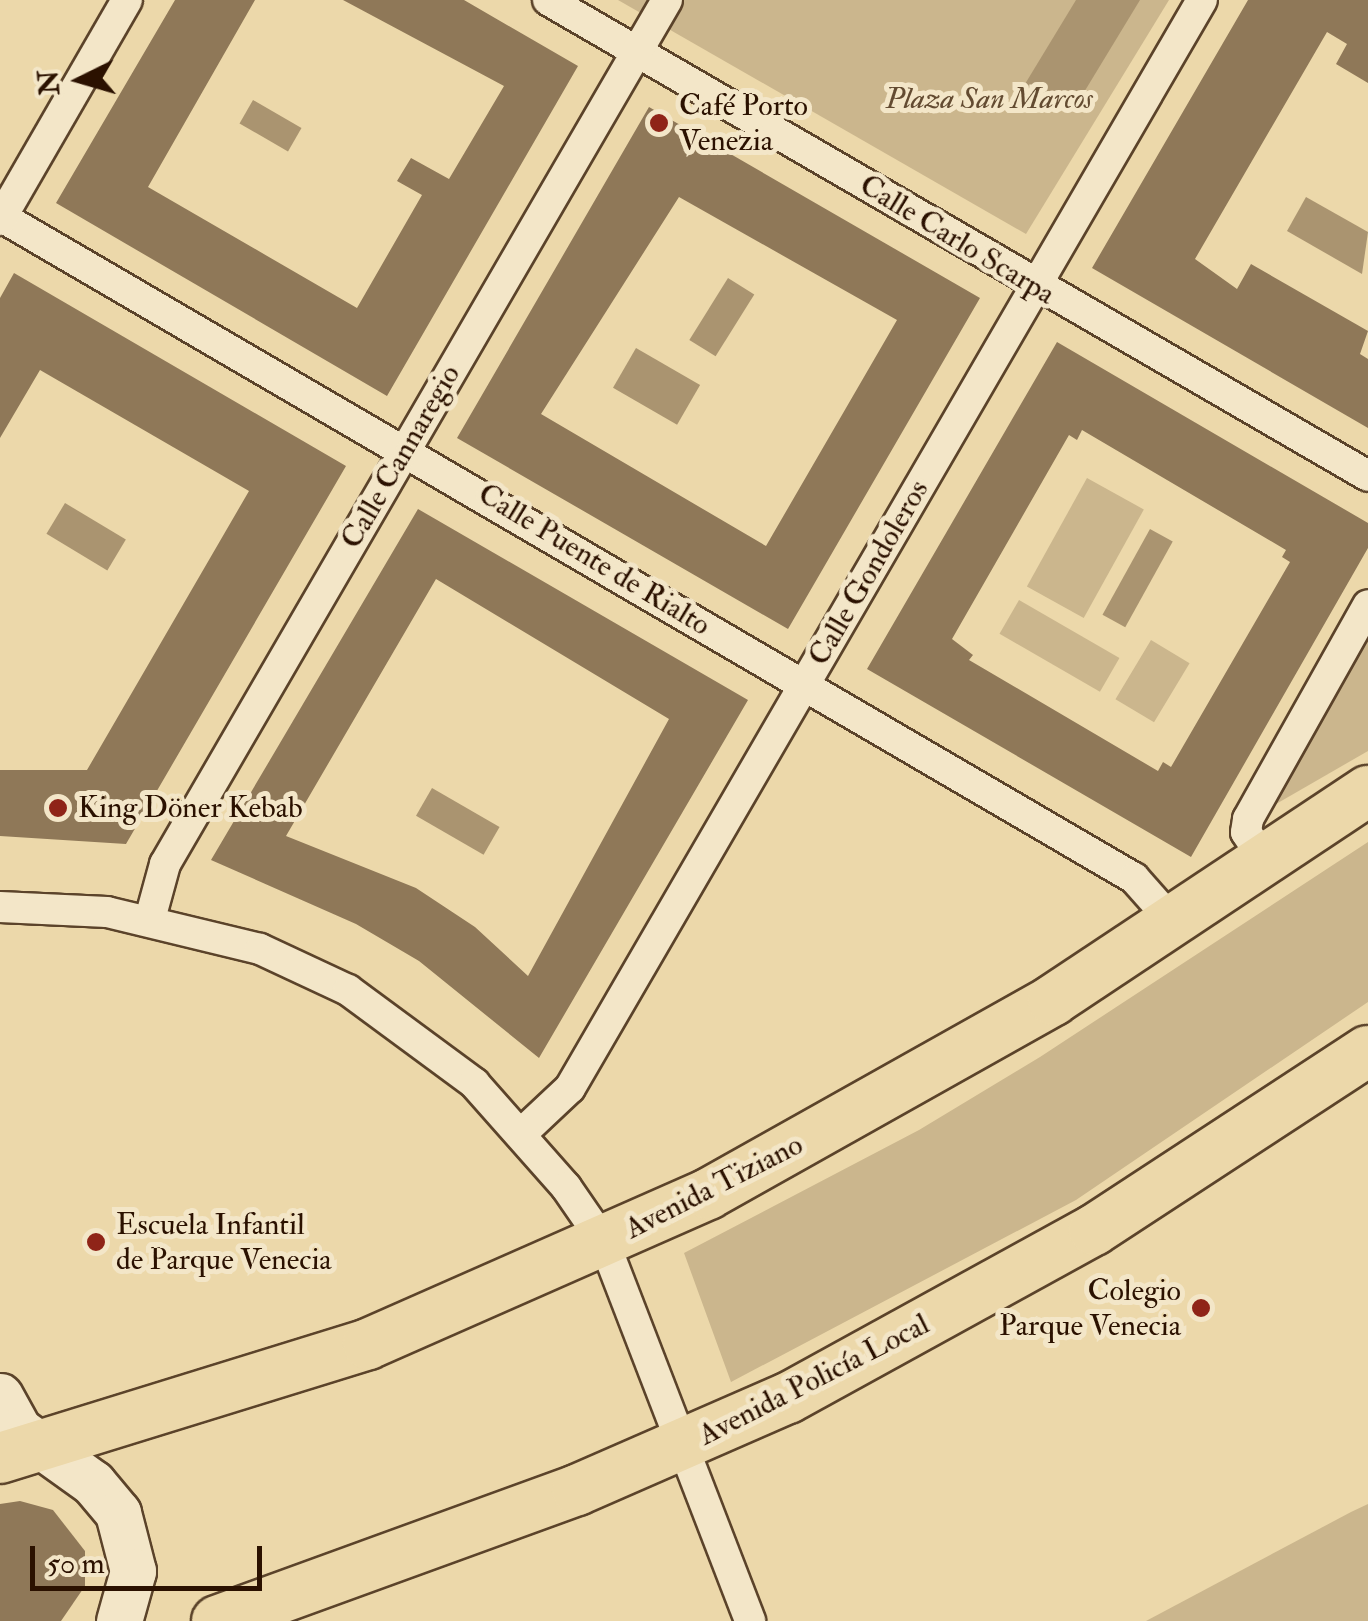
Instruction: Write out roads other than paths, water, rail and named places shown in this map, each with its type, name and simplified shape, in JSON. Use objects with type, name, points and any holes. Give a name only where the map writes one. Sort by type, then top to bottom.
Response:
[{"type":"main road","name":"Avenida Tiziano","points":[[23,1453],[368,1344],[604,1242],[922,1079],[1174,923],[1368,791]]},
{"type":"main road","name":"Avenida Policía Local","points":[[216,1621],[396,1560],[684,1446],[836,1373],[1078,1240],[1368,1050]]},
{"type":"street","points":[[1,218],[127,0]]},
{"type":"street","name":"Calle Carlo Scarpa","points":[[548,0],[1368,476]]},
{"type":"street","name":"Calle Cannaregio","points":[[150,919],[165,864],[667,0]]},
{"type":"street","name":"Calle Gondoleros","points":[[521,1134],[570,1088],[1202,0]]},
{"type":"street","name":"Calle Puente de Rialto","points":[[1,218],[406,448],[1134,878],[1174,923]]},
{"type":"street","points":[[1264,859],[1246,832],[1248,819],[1368,605]]},
{"type":"street","points":[[0,907],[150,919],[246,944],[348,990],[426,1042],[521,1134],[604,1242],[750,1621]]},
{"type":"street","points":[[0,1396],[23,1453],[107,1497],[125,1528],[133,1571],[119,1621]]},
{"type":"place","name":"Café Porto Venezia","points":[[659,123]]},
{"type":"place","name":"King Döner Kebab","points":[[58,808]]},
{"type":"place","name":"Escuela Infantil de Parque Venecia","points":[[96,1242]]},
{"type":"place","name":"Colegio Parque Venecia","points":[[1201,1308]]},
{"type":"park label","name":"Plaza San Marcos","points":[[989,99]]}]
